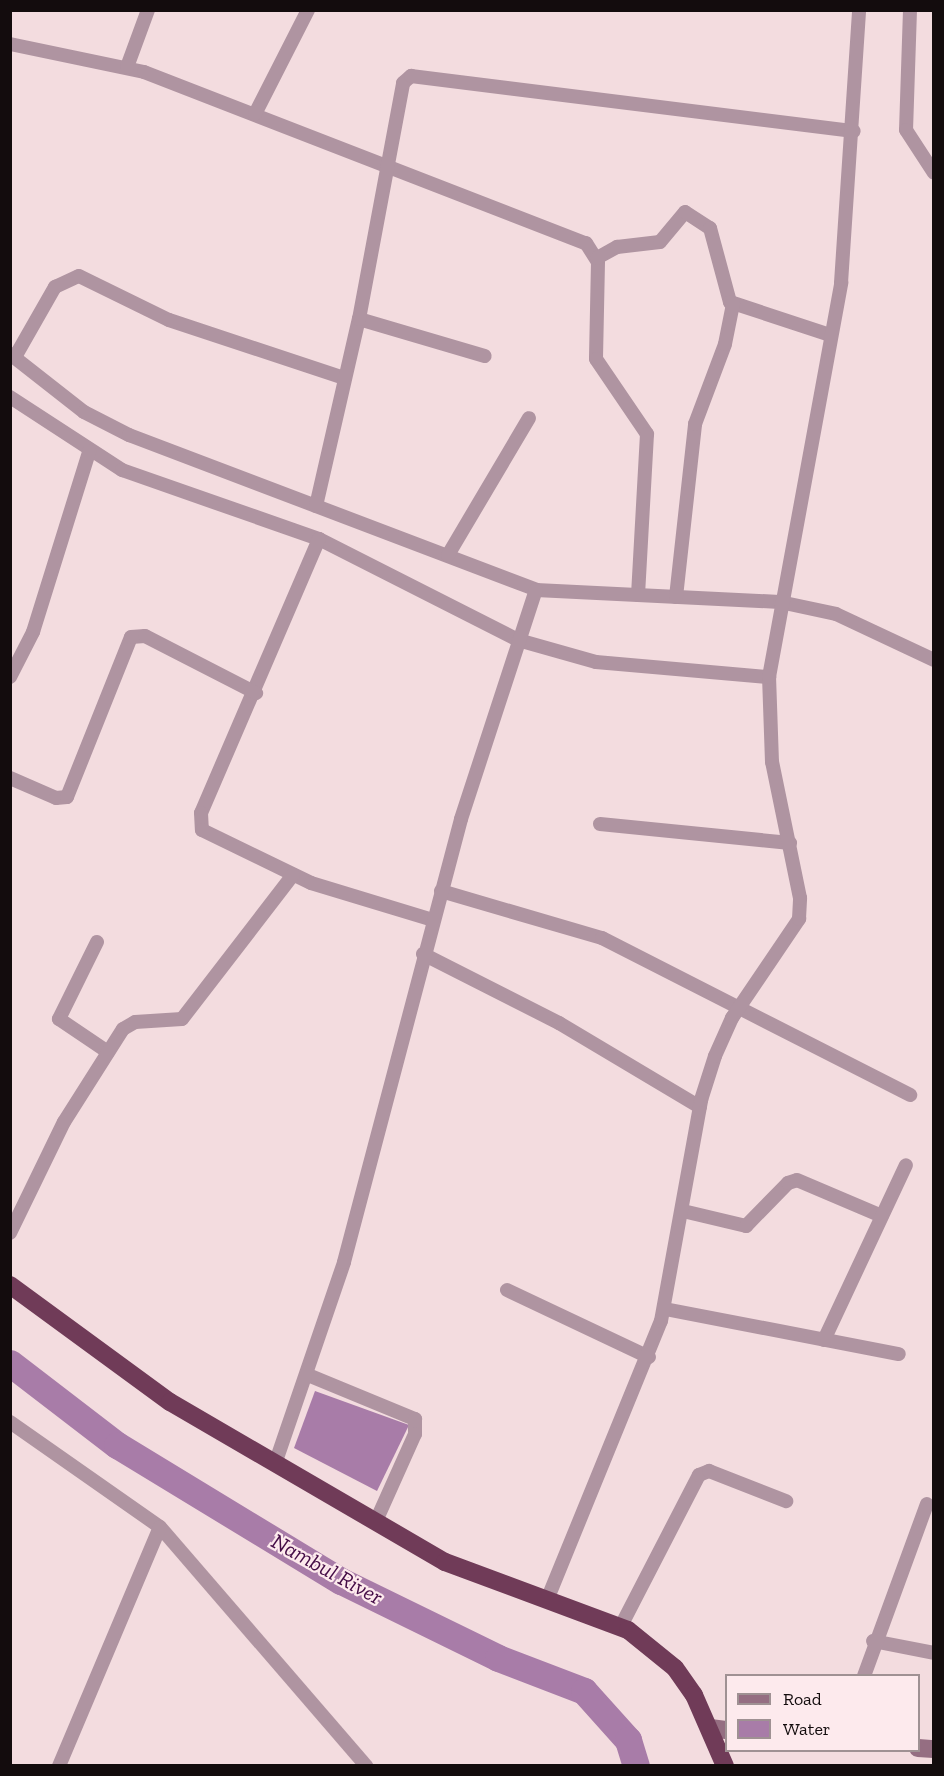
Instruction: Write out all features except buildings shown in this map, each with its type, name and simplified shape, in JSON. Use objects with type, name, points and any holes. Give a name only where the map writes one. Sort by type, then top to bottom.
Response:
[{"type":"highway","points":[[10,1285],[134,1378],[275,1464],[479,1579],[621,1626],[675,1668],[718,1729],[725,1766]]},
{"type":"street","points":[[127,67],[148,10]]},
{"type":"street","points":[[255,114],[308,10]]},
{"type":"street","points":[[547,1600],[649,1357],[665,1309],[700,1107],[738,1009],[799,919],[790,843],[772,762],[769,677],[771,650],[846,245],[859,10]]},
{"type":"street","points":[[910,10],[906,130],[933,174]]},
{"type":"street","points":[[10,44],[127,67],[255,114],[586,243],[597,258],[597,359],[647,434],[638,595]]},
{"type":"street","points":[[316,506],[359,319],[403,83],[416,75],[854,131]]},
{"type":"street","points":[[597,258],[617,247],[660,242],[685,212],[710,228],[733,304],[725,344],[695,424],[676,597]]},
{"type":"street","points":[[344,378],[169,320],[79,276],[55,287],[13,356],[78,408],[129,435],[536,590],[780,602],[836,614],[933,660]]},
{"type":"street","points":[[733,304],[830,335]]},
{"type":"street","points":[[359,319],[485,357]]},
{"type":"street","points":[[10,397],[89,452],[177,493],[319,539],[518,640],[596,662],[769,677]]},
{"type":"street","points":[[448,555],[529,418]]},
{"type":"street","points":[[10,676],[33,632],[89,452]]},
{"type":"street","points":[[319,539],[201,821],[207,834],[293,875],[433,920]]},
{"type":"street","points":[[275,1464],[308,1375],[360,1207],[423,954],[518,640],[536,590]]},
{"type":"street","points":[[10,778],[56,798],[67,797],[131,637],[145,636],[256,693]]},
{"type":"street","points":[[600,824],[790,843]]},
{"type":"street","points":[[10,1233],[64,1122],[108,1052],[131,1023],[182,1019],[293,875]]},
{"type":"street","points":[[441,891],[586,931],[909,1095]]},
{"type":"street","points":[[97,942],[59,1019],[108,1052]]},
{"type":"street","points":[[423,954],[559,1023],[700,1107]]},
{"type":"street","points":[[824,1340],[906,1165]]},
{"type":"street","points":[[683,1211],[746,1226],[788,1183],[797,1180],[882,1216]]},
{"type":"street","points":[[507,1290],[649,1357]]},
{"type":"street","points":[[665,1309],[899,1354]]},
{"type":"street","points":[[308,1375],[415,1419],[415,1434],[376,1521]]},
{"type":"street","points":[[10,1422],[160,1527],[366,1766]]},
{"type":"street","points":[[621,1626],[699,1475],[709,1471],[786,1501]]},
{"type":"street","points":[[865,1674],[873,1641],[927,1504]]},
{"type":"street","points":[[59,1766],[160,1527]]},
{"type":"street","points":[[873,1641],[933,1653]]},
{"type":"water","points":[[315,1391],[409,1425],[377,1491],[294,1448]]},
{"type":"waterway","name":"Nambul River","points":[[10,1363],[117,1445],[341,1581],[498,1658],[584,1691],[628,1740],[636,1766]]}]
